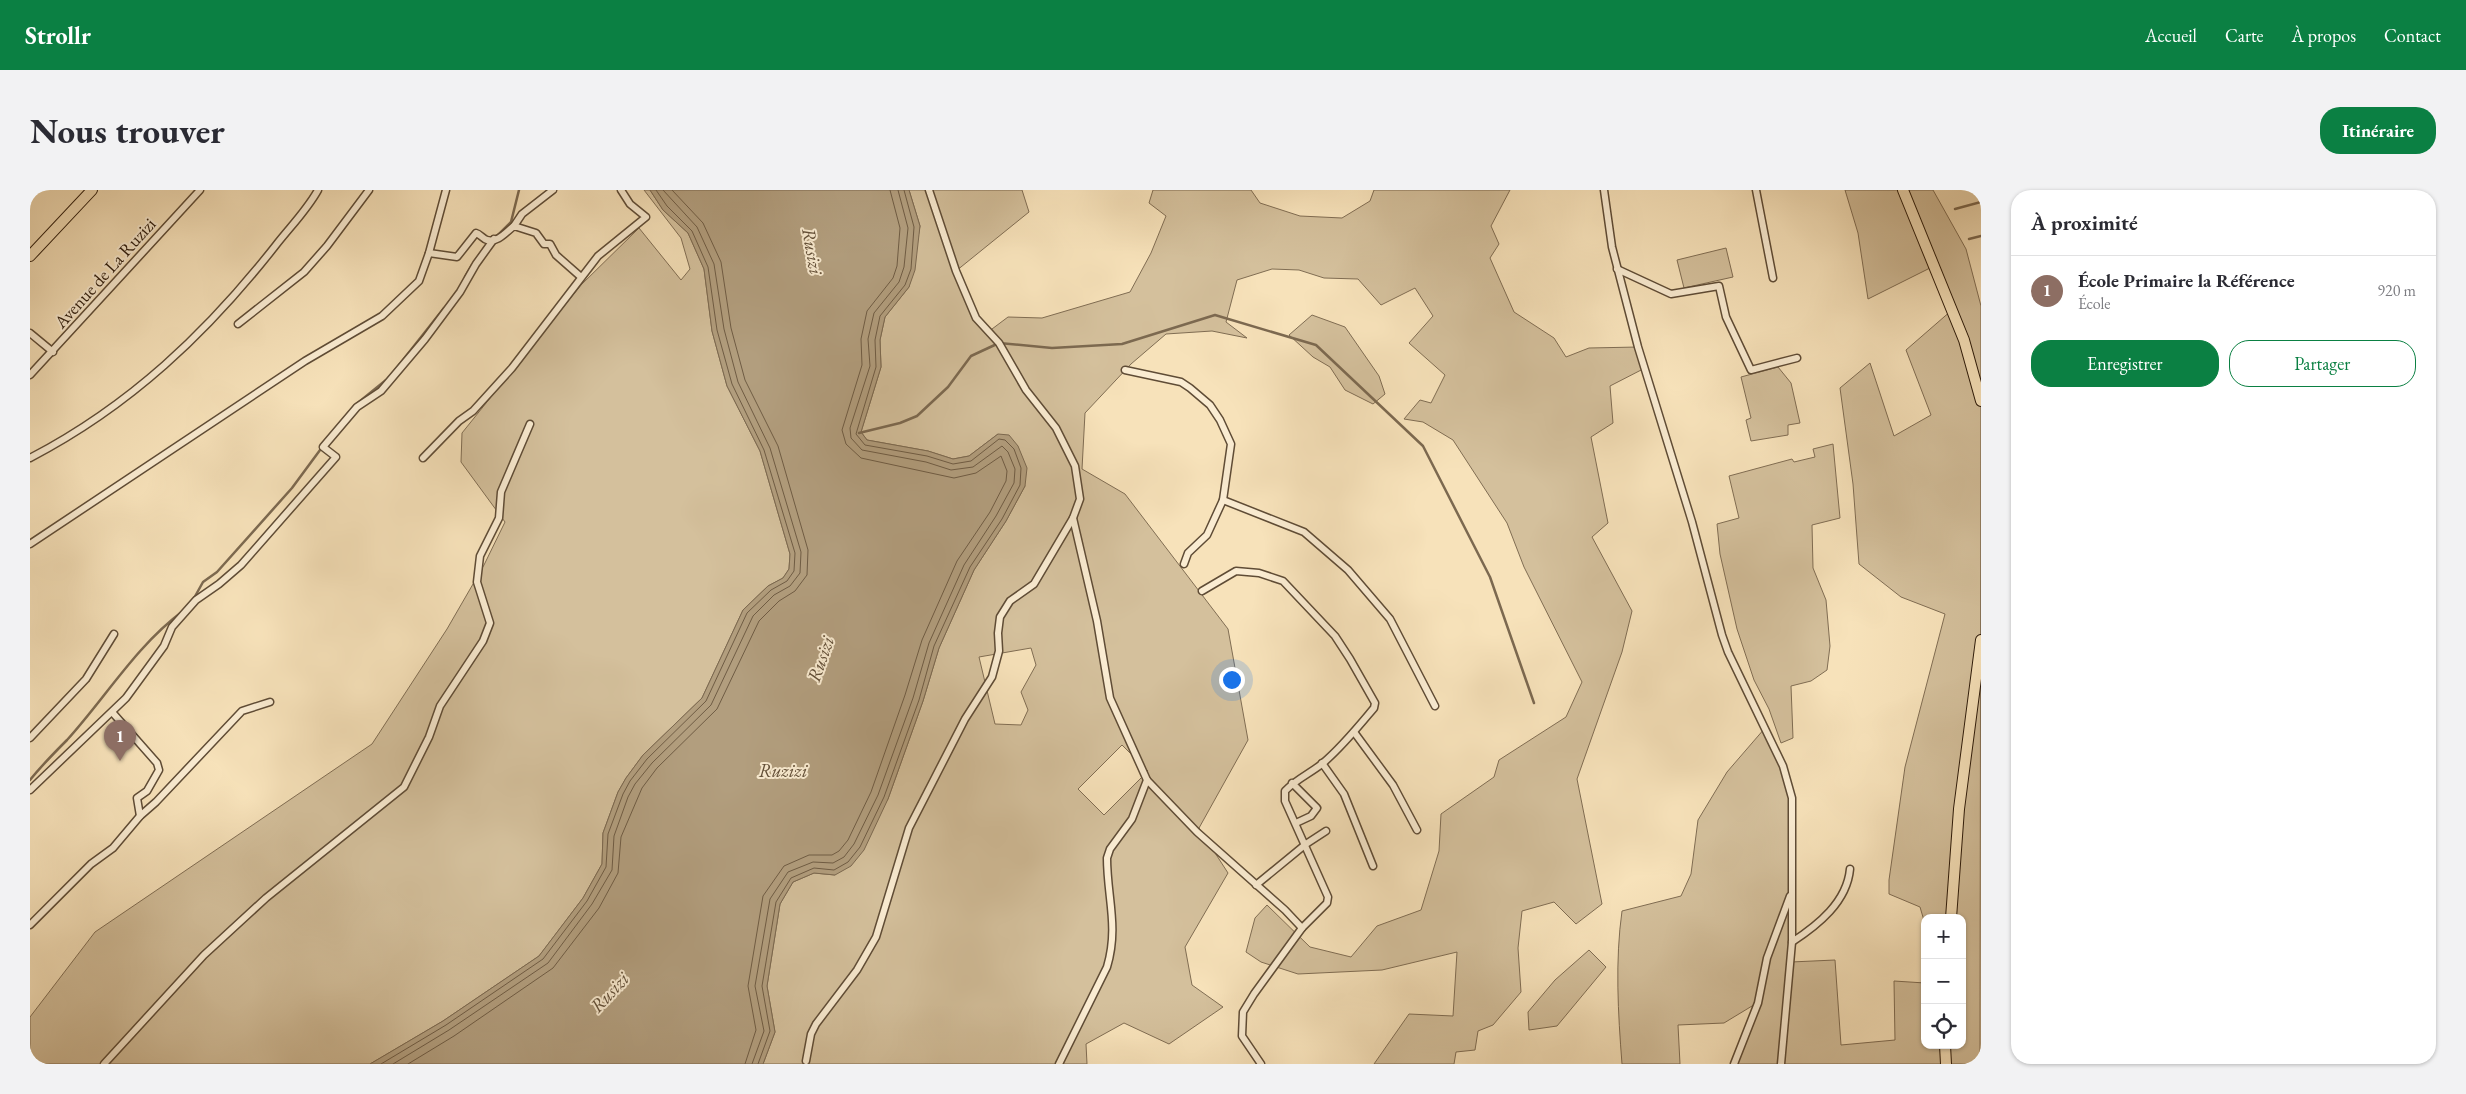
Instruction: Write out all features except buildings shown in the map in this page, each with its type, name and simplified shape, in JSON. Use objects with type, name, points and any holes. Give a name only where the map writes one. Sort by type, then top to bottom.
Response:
[{"type":"main road","points":[[30,256],[92,190]]},
{"type":"main road","points":[[1903,190],[1964,340],[1981,401]]},
{"type":"main road","points":[[1951,914],[1959,810],[1981,640]]},
{"type":"main road","points":[[1945,1049],[1946,1064]]},
{"type":"street","name":"Avenue de La Ruzizi","points":[[30,375],[200,190]]},
{"type":"street","points":[[30,458],[75,434],[140,388],[199,334],[253,274],[318,190]]},
{"type":"street","points":[[238,324],[304,272],[327,246],[369,190]]},
{"type":"street","points":[[30,544],[305,361],[382,316],[419,281],[429,253],[446,190]]},
{"type":"street","points":[[429,253],[457,257],[476,233],[486,240],[503,236],[514,226],[526,210],[553,190]]},
{"type":"street","points":[[423,458],[459,421],[473,412],[512,368],[598,256],[646,217],[630,204],[621,190]]},
{"type":"street","points":[[806,1061],[811,1034],[816,1024],[857,970],[876,937],[909,828],[965,719],[992,677],[1000,651],[998,633],[1000,616],[1010,601],[1034,584],[1073,518],[1080,499],[1076,471],[1069,451],[1056,428],[1026,390],[999,343],[976,318],[956,271],[929,190]]},
{"type":"street","points":[[1604,190],[1617,269],[1638,347],[1692,522],[1728,652],[1784,766],[1788,780],[1793,828],[1792,942],[1781,1064]]},
{"type":"street","points":[[1756,190],[1773,278]]},
{"type":"street","points":[[514,226],[536,233],[544,244],[550,244],[556,254],[581,277]]},
{"type":"street","points":[[30,790],[112,712],[139,682],[164,646],[172,628],[196,600],[241,565],[336,457],[323,447],[344,420],[364,401],[375,396],[425,339],[460,292],[476,264],[494,239]]},
{"type":"street","points":[[1617,269],[1671,294],[1719,286],[1726,317],[1751,370],[1797,358]]},
{"type":"street","points":[[30,332],[53,352]]},
{"type":"street","points":[[1125,370],[1181,382],[1210,405],[1220,420],[1231,444],[1223,500],[1207,535],[1188,553],[1184,564]]},
{"type":"street","points":[[104,1064],[204,955],[266,898],[404,787],[429,738],[440,706],[483,641],[490,623],[477,582],[480,556],[499,518],[501,492],[530,424]]},
{"type":"street","points":[[1223,500],[1304,532],[1348,570],[1390,619],[1436,706]]},
{"type":"street","points":[[1073,518],[1096,614],[1110,698],[1147,780],[1197,832],[1302,928]]},
{"type":"street","points":[[1202,591],[1236,571],[1273,577],[1294,591],[1334,636],[1371,695],[1374,708],[1354,732],[1322,763],[1292,783],[1285,791],[1285,797],[1327,893],[1328,900],[1302,928],[1243,1012],[1242,1036],[1261,1064]]},
{"type":"street","points":[[30,738],[86,679],[114,634]]},
{"type":"street","points":[[30,925],[91,864],[113,848],[140,816],[156,802],[242,711],[270,702]]},
{"type":"street","points":[[112,712],[157,764],[159,770],[146,791],[136,798],[140,816]]},
{"type":"street","points":[[1354,732],[1393,785],[1417,830]]},
{"type":"street","points":[[1322,763],[1344,794],[1373,866]]},
{"type":"street","points":[[1059,1064],[1109,961],[1114,923],[1107,858],[1110,849],[1132,819],[1147,780]]},
{"type":"street","points":[[1292,783],[1317,808],[1310,816],[1296,822]]},
{"type":"street","points":[[1256,885],[1306,844],[1326,831]]},
{"type":"street","points":[[1792,942],[1815,928],[1836,904],[1849,883],[1850,869]]},
{"type":"street","points":[[1734,1064],[1758,1003],[1767,958],[1791,893]]},
{"type":"shaded area","points":[[644,190],[650,190],[663,210],[688,233],[704,269],[712,331],[727,386],[760,451],[790,554],[789,569],[783,578],[768,586],[743,610],[702,698],[643,755],[626,778],[618,792],[603,833],[602,864],[583,898],[539,956],[443,1021],[370,1064],[30,1064],[30,1017],[95,932],[372,744],[447,629],[484,565],[505,522],[461,462],[462,433],[581,285],[639,228],[681,280],[690,269],[681,238]]},
{"type":"shaded area","points":[[909,190],[1022,190],[1029,212],[956,271],[972,309],[988,332],[1008,317],[1042,318],[1130,292],[1151,253],[1166,216],[1149,203],[1153,190],[1251,190],[1260,203],[1300,216],[1342,218],[1370,201],[1374,190],[1510,190],[1491,226],[1499,244],[1490,258],[1514,312],[1554,338],[1566,357],[1589,348],[1638,347],[1645,368],[1610,386],[1613,423],[1591,437],[1608,523],[1592,537],[1632,611],[1622,652],[1577,779],[1602,904],[1576,924],[1554,902],[1522,911],[1518,948],[1521,992],[1493,1025],[1478,1031],[1475,1050],[1456,1052],[1454,1064],[1374,1064],[1409,1014],[1453,1016],[1457,952],[1382,970],[1298,974],[1261,962],[1246,952],[1255,918],[1267,905],[1310,947],[1351,957],[1377,926],[1421,910],[1439,851],[1441,814],[1494,777],[1499,760],[1566,717],[1582,682],[1524,567],[1507,523],[1453,440],[1423,422],[1404,419],[1420,400],[1431,403],[1445,375],[1409,343],[1433,316],[1415,288],[1381,305],[1358,279],[1324,278],[1299,270],[1272,269],[1237,280],[1226,322],[1247,338],[1212,331],[1166,334],[1131,364],[1085,413],[1082,469],[1125,494],[1228,629],[1248,740],[1199,828],[1228,873],[1185,947],[1192,985],[1223,1007],[1169,1044],[1124,1023],[1086,1044],[1087,1064],[763,1064],[775,1032],[767,986],[780,904],[793,882],[814,873],[835,875],[888,799],[923,701],[939,648],[974,570],[1006,521],[1025,486],[998,434],[969,456],[953,459],[928,451],[867,440],[861,432],[881,367],[880,340],[885,317],[909,287],[920,226]],"holes":[[[1031,648],[1036,665],[1021,692],[1028,710],[1021,725],[995,724],[979,657]],[[1122,745],[1148,771],[1104,815],[1078,789]]]},
{"type":"shaded area","points":[[1845,190],[1933,190],[1966,249],[1981,306],[1980,1064],[1734,1064],[1757,1003],[1724,1023],[1678,1025],[1680,1064],[1622,1064],[1618,1006],[1618,968],[1622,911],[1681,896],[1691,874],[1698,820],[1727,772],[1765,728],[1783,766],[1792,798],[1791,962],[1835,960],[1841,1045],[1895,1040],[1894,981],[1921,983],[1921,1049],[1966,1049],[1966,914],[1922,914],[1920,907],[1889,894],[1889,880],[1905,767],[1945,614],[1901,597],[1859,564],[1853,484],[1840,388],[1870,363],[1894,436],[1931,415],[1906,350],[1952,310],[1934,266],[1868,299],[1858,233]]},
{"type":"shaded area","points":[[1726,248],[1733,277],[1684,288],[1677,260]]},
{"type":"shaded area","points":[[1312,315],[1345,327],[1379,376],[1385,394],[1373,404],[1345,390],[1330,367],[1313,357],[1289,335]]},
{"type":"shaded area","points":[[1778,367],[1791,383],[1800,423],[1788,425],[1788,435],[1751,441],[1746,420],[1751,418],[1741,377]]},
{"type":"shaded area","points":[[1833,444],[1840,518],[1812,525],[1813,568],[1826,600],[1830,646],[1827,670],[1811,681],[1791,686],[1793,738],[1781,743],[1769,709],[1754,680],[1737,629],[1720,554],[1717,524],[1739,518],[1729,476],[1792,459],[1794,462],[1815,457],[1813,449]]},
{"type":"shaded area","points":[[1589,950],[1606,967],[1557,1026],[1529,1030],[1528,1012],[1555,980]]},
{"type":"water","name":"Ruzizi","points":[[650,190],[909,190],[920,226],[915,270],[909,287],[885,317],[880,340],[881,367],[861,432],[867,440],[928,451],[953,459],[969,456],[998,434],[1009,435],[1018,446],[1027,468],[1025,486],[1006,521],[974,570],[939,648],[923,701],[888,799],[864,850],[851,866],[835,875],[814,873],[793,882],[780,904],[767,986],[775,1032],[763,1064],[370,1064],[443,1021],[539,956],[583,898],[602,864],[603,833],[618,792],[626,778],[643,755],[702,698],[743,610],[768,586],[783,578],[789,569],[790,554],[760,451],[727,386],[712,331],[704,269],[688,233],[663,210]]},
{"type":"waterway","points":[[497,236],[511,222],[519,190]]},
{"type":"waterway","points":[[1955,209],[1981,202]]},
{"type":"waterway","points":[[1969,239],[1981,236]]},
{"type":"waterway","points":[[465,277],[472,265]]},
{"type":"waterway","points":[[395,370],[444,308]]},
{"type":"waterway","points":[[859,433],[900,423],[917,416],[948,387],[971,356],[999,343],[1052,348],[1122,344],[1215,315],[1316,345],[1423,446],[1490,577],[1534,703]]},
{"type":"waterway","points":[[354,406],[386,380]]},
{"type":"waterway","points":[[193,600],[203,582],[217,572],[292,488],[323,446]]},
{"type":"waterway","points":[[30,780],[81,724],[136,656],[166,625],[183,611]]},
{"type":"place","name":"École Primaire la Référence","points":[[120,761]]},
{"type":"water label","name":"Rusizi","points":[[813,251]]},
{"type":"water label","name":"Rusizi","points":[[820,659]]},
{"type":"water label","name":"Rusizi","points":[[609,992]]}]
